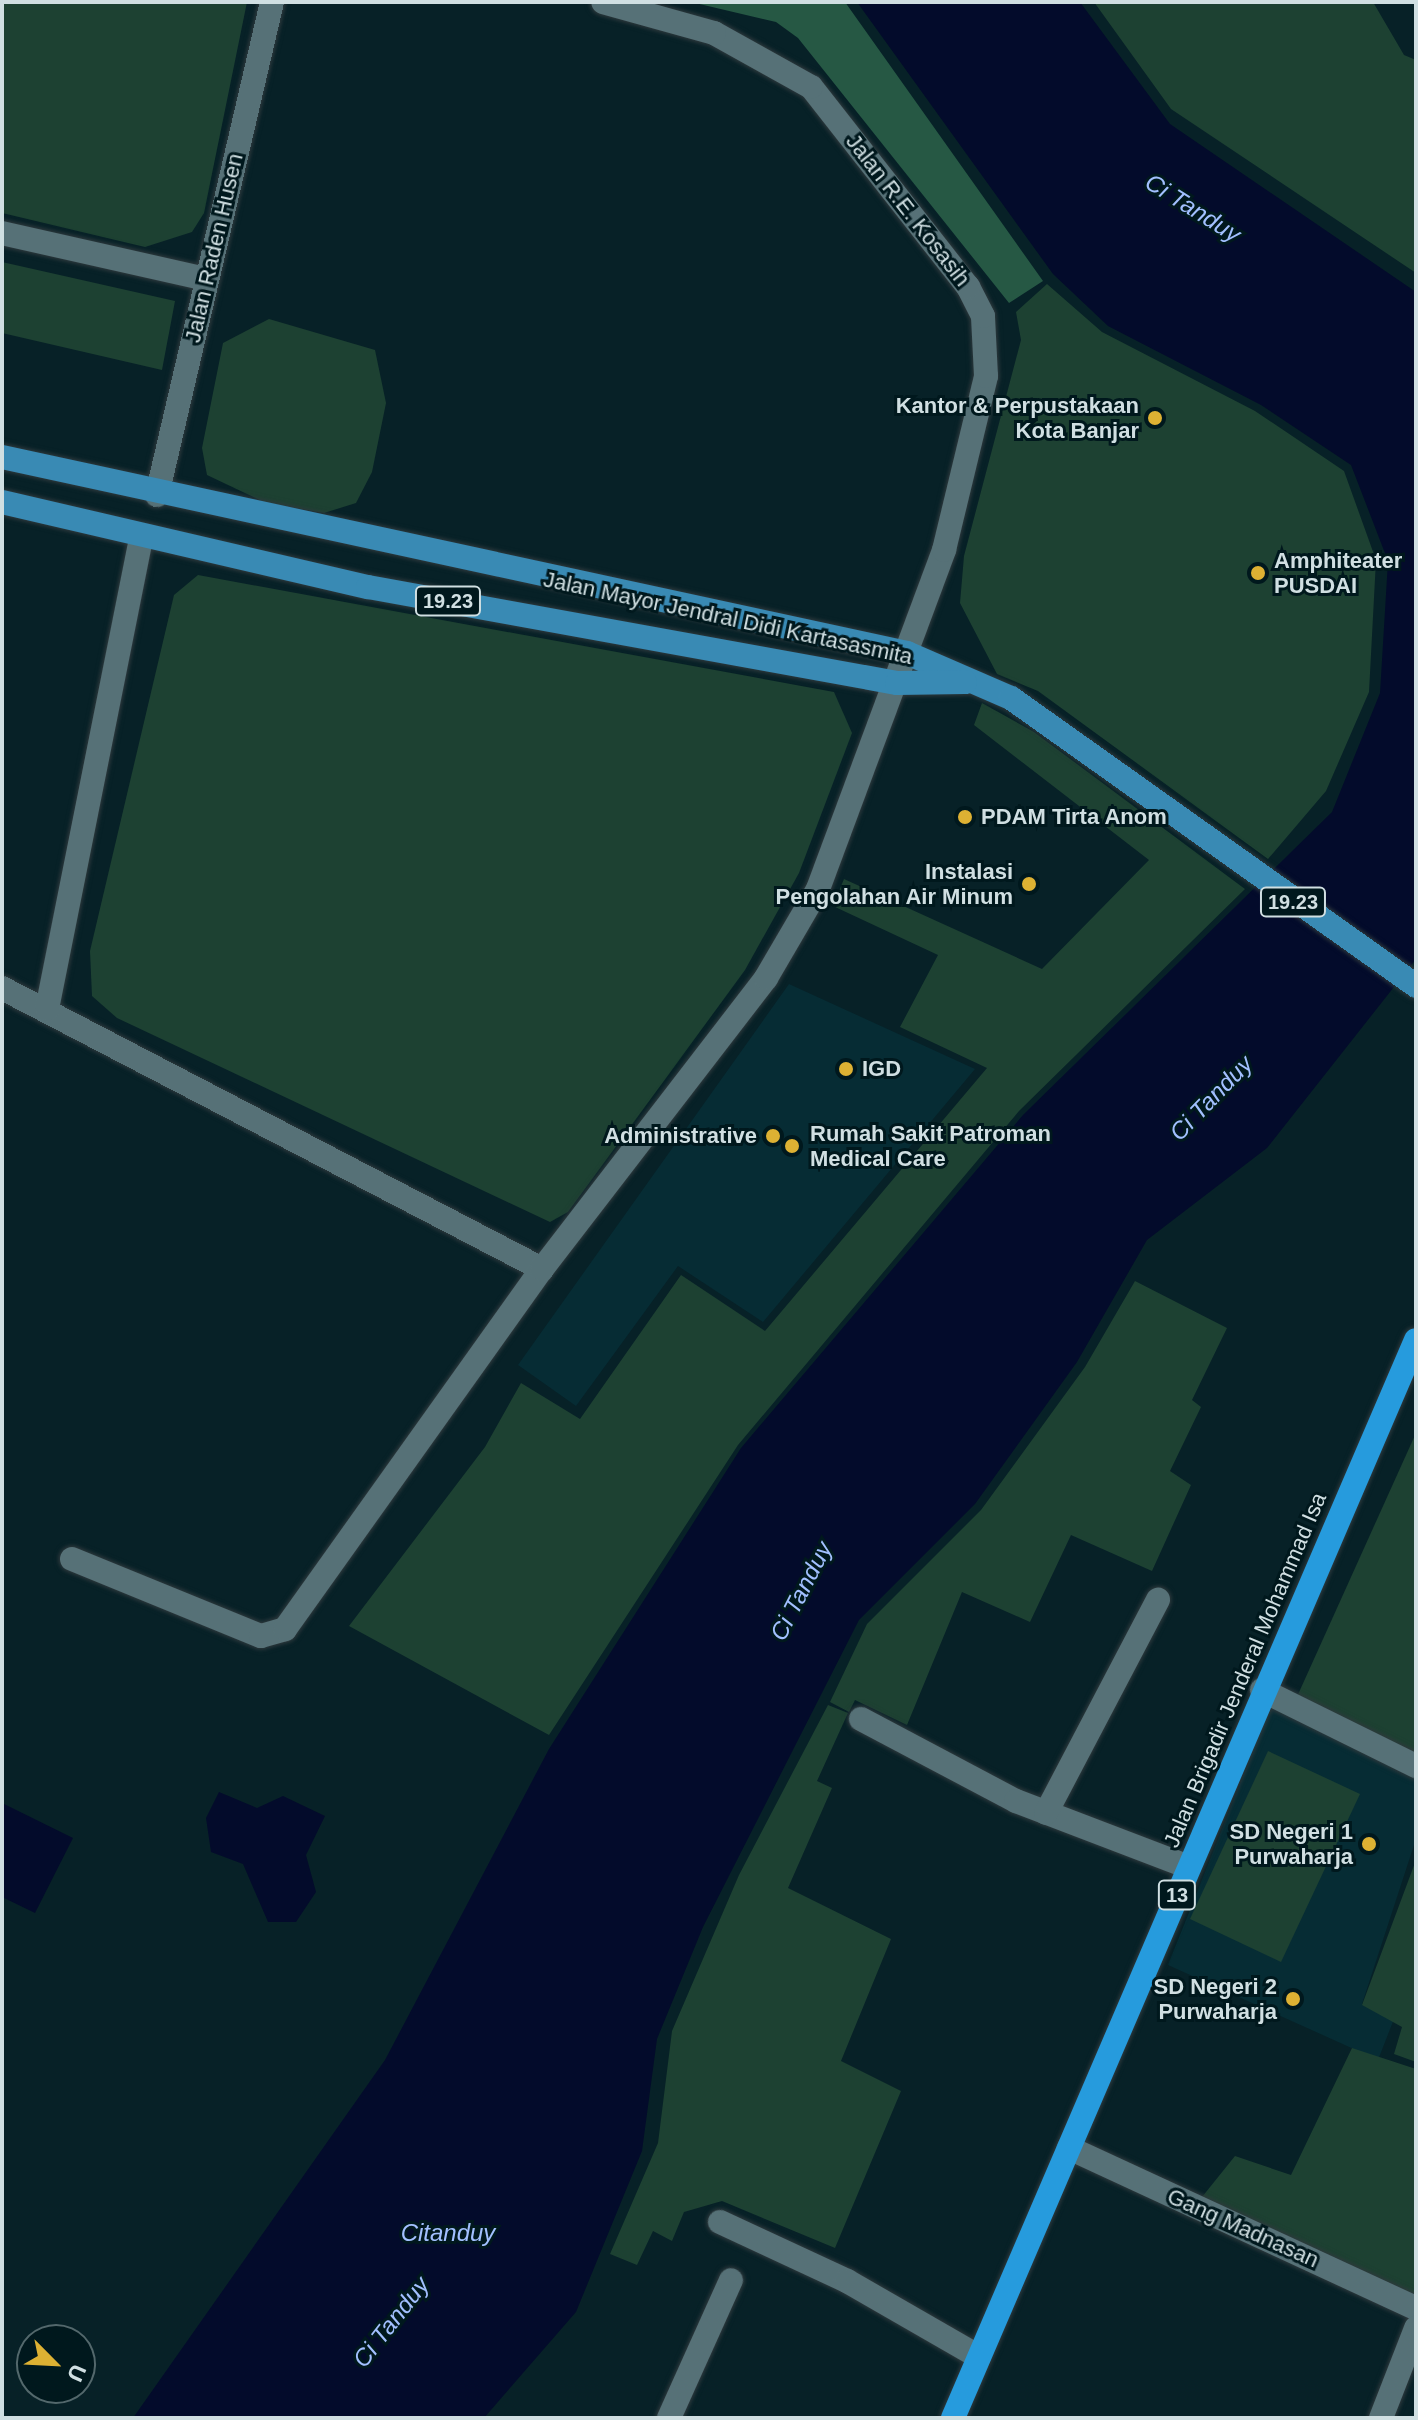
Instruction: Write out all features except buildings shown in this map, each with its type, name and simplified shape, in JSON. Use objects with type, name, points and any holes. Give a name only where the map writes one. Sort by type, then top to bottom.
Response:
[{"type":"highway","name":"Jalan Brigadir Jenderal Mohammad Isa","points":[[953,2418],[1262,1690],[1416,1340]]},
{"type":"main road","name":"Jalan Mayor Jendral Didi Kartasasmita","points":[[2,457],[157,495],[907,653],[1011,698],[1171,818],[1416,986]]},
{"type":"main road","name":"19.23","points":[[2,502],[368,587],[897,683],[974,682]]},
{"type":"street","name":"Jalan Raden Husen","points":[[157,495],[272,2]]},
{"type":"street","name":"Jalan R.E. Kosasih","points":[[72,1559],[261,1636],[285,1629],[542,1269],[766,978],[818,889],[944,550],[981,401],[988,343],[983,316],[959,275],[811,87],[714,33],[603,2]]},
{"type":"street","points":[[2,233],[206,279]]},
{"type":"street","points":[[47,1009],[142,535]]},
{"type":"street","points":[[2,988],[542,1269]]},
{"type":"street","points":[[1046,1813],[1158,1600]]},
{"type":"street","points":[[1262,1690],[1416,1766]]},
{"type":"street","points":[[861,1719],[1046,1813],[1189,1867]]},
{"type":"street","name":"Gang Madnasan","points":[[1069,2148],[1416,2308]]},
{"type":"street","points":[[720,2222],[847,2281],[979,2357]]},
{"type":"street","points":[[669,2418],[731,2280]]},
{"type":"street","points":[[1381,2418],[1416,2328]]},
{"type":"shaded area","name":"Rumah Sakit Patroman Medical Care","points":[[789,984],[975,1069],[763,1322],[678,1266],[576,1406],[518,1365]]},
{"type":"shaded area","points":[[1273,1701],[1416,1775],[1416,1839],[1362,2004],[1394,2019],[1378,2060],[1168,1965]]},
{"type":"green space","points":[[2,2],[247,2],[204,213],[192,232],[145,247],[2,213]]},
{"type":"green space","points":[[691,2],[845,2],[1043,281],[1009,303],[798,38],[776,22]]},
{"type":"green space","points":[[1094,2],[1373,2],[1404,55],[1416,60],[1416,273],[1171,109]]},
{"type":"green space","points":[[2,262],[175,301],[162,370],[2,333]]},
{"type":"green space","points":[[1047,284],[1102,332],[1255,411],[1344,471],[1376,560],[1369,692],[1326,791],[1268,859],[1038,691],[997,674],[960,603],[964,556],[1021,340],[1016,312]]},
{"type":"green space","points":[[269,319],[375,350],[386,403],[372,472],[356,503],[324,513],[266,503],[207,475],[202,448],[223,343]]},
{"type":"green space","points":[[198,575],[834,692],[852,733],[799,873],[745,970],[568,1212],[550,1222],[117,1018],[92,996],[90,951],[174,595]]},
{"type":"green space","points":[[982,703],[1034,732],[1245,889],[1019,1111],[738,1445],[549,1735],[349,1626],[485,1447],[521,1383],[580,1419],[681,1275],[765,1331],[987,1068],[900,1027],[938,955],[833,906],[844,879],[1042,969],[1149,860],[974,725]]},
{"type":"green space","points":[[1135,1281],[1227,1328],[1192,1400],[1201,1407],[1170,1471],[1191,1485],[1152,1571],[1071,1535],[1030,1622],[962,1592],[907,1725],[855,1700],[849,1712],[830,1702],[867,1624],[981,1510],[1085,1367]]},
{"type":"green space","points":[[1416,1433],[1416,1772],[1291,1710]]},
{"type":"green space","points":[[828,1705],[848,1713],[817,1781],[832,1788],[788,1888],[891,1939],[841,2061],[901,2091],[835,2248],[722,2201],[684,2212],[672,2241],[653,2231],[637,2265],[610,2254],[658,2143],[672,2031],[739,1875]]},
{"type":"green space","points":[[1268,1751],[1360,1794],[1281,1962],[1190,1919]]},
{"type":"green space","points":[[1416,1860],[1416,2062],[1394,2054],[1402,2027],[1362,2005]]},
{"type":"green space","points":[[1352,2048],[1416,2069],[1416,2302],[1202,2197],[1235,2156],[1291,2175]]},
{"type":"water","name":"Citanduy","points":[[857,2],[1080,2],[1170,124],[1416,292],[1416,959],[1267,1148],[1147,1240],[1077,1362],[975,1504],[859,1620],[703,1927],[657,2039],[642,2151],[576,2312],[484,2418],[133,2418],[385,2060],[549,1749],[741,1448],[1023,1115],[1332,812],[1380,693],[1388,561],[1351,465],[1261,405],[1108,326],[1053,274]]},
{"type":"water","points":[[219,1792],[257,1808],[283,1796],[325,1816],[306,1855],[316,1892],[296,1922],[268,1922],[243,1864],[211,1852],[206,1818]]},
{"type":"water","points":[[2,1803],[73,1838],[35,1913],[2,1897]]},
{"type":"place","name":"Kantor & Perpustakaan Kota Banjar","points":[[1155,418]]},
{"type":"place","name":"Amphiteater PUSDAI","points":[[1258,573]]},
{"type":"place","name":"PDAM Tirta Anom","points":[[965,817]]},
{"type":"place","name":"Instalasi Pengolahan Air Minum","points":[[1029,884]]},
{"type":"place","name":"IGD","points":[[846,1069]]},
{"type":"place","name":"Administrative","points":[[773,1136]]},
{"type":"place","name":"Rumah Sakit Patroman Medical Care","points":[[792,1146]]},
{"type":"place","name":"SD Negeri 1 Purwaharja","points":[[1369,1844]]},
{"type":"place","name":"SD Negeri 2 Purwaharja","points":[[1293,1999]]},
{"type":"water label","name":"Ci Tanduy","points":[[1193,208]]},
{"type":"water label","name":"Ci Tanduy","points":[[1211,1098]]},
{"type":"water label","name":"Ci Tanduy","points":[[801,1591]]},
{"type":"water label","name":"Ci Tanduy","points":[[391,2322]]}]
